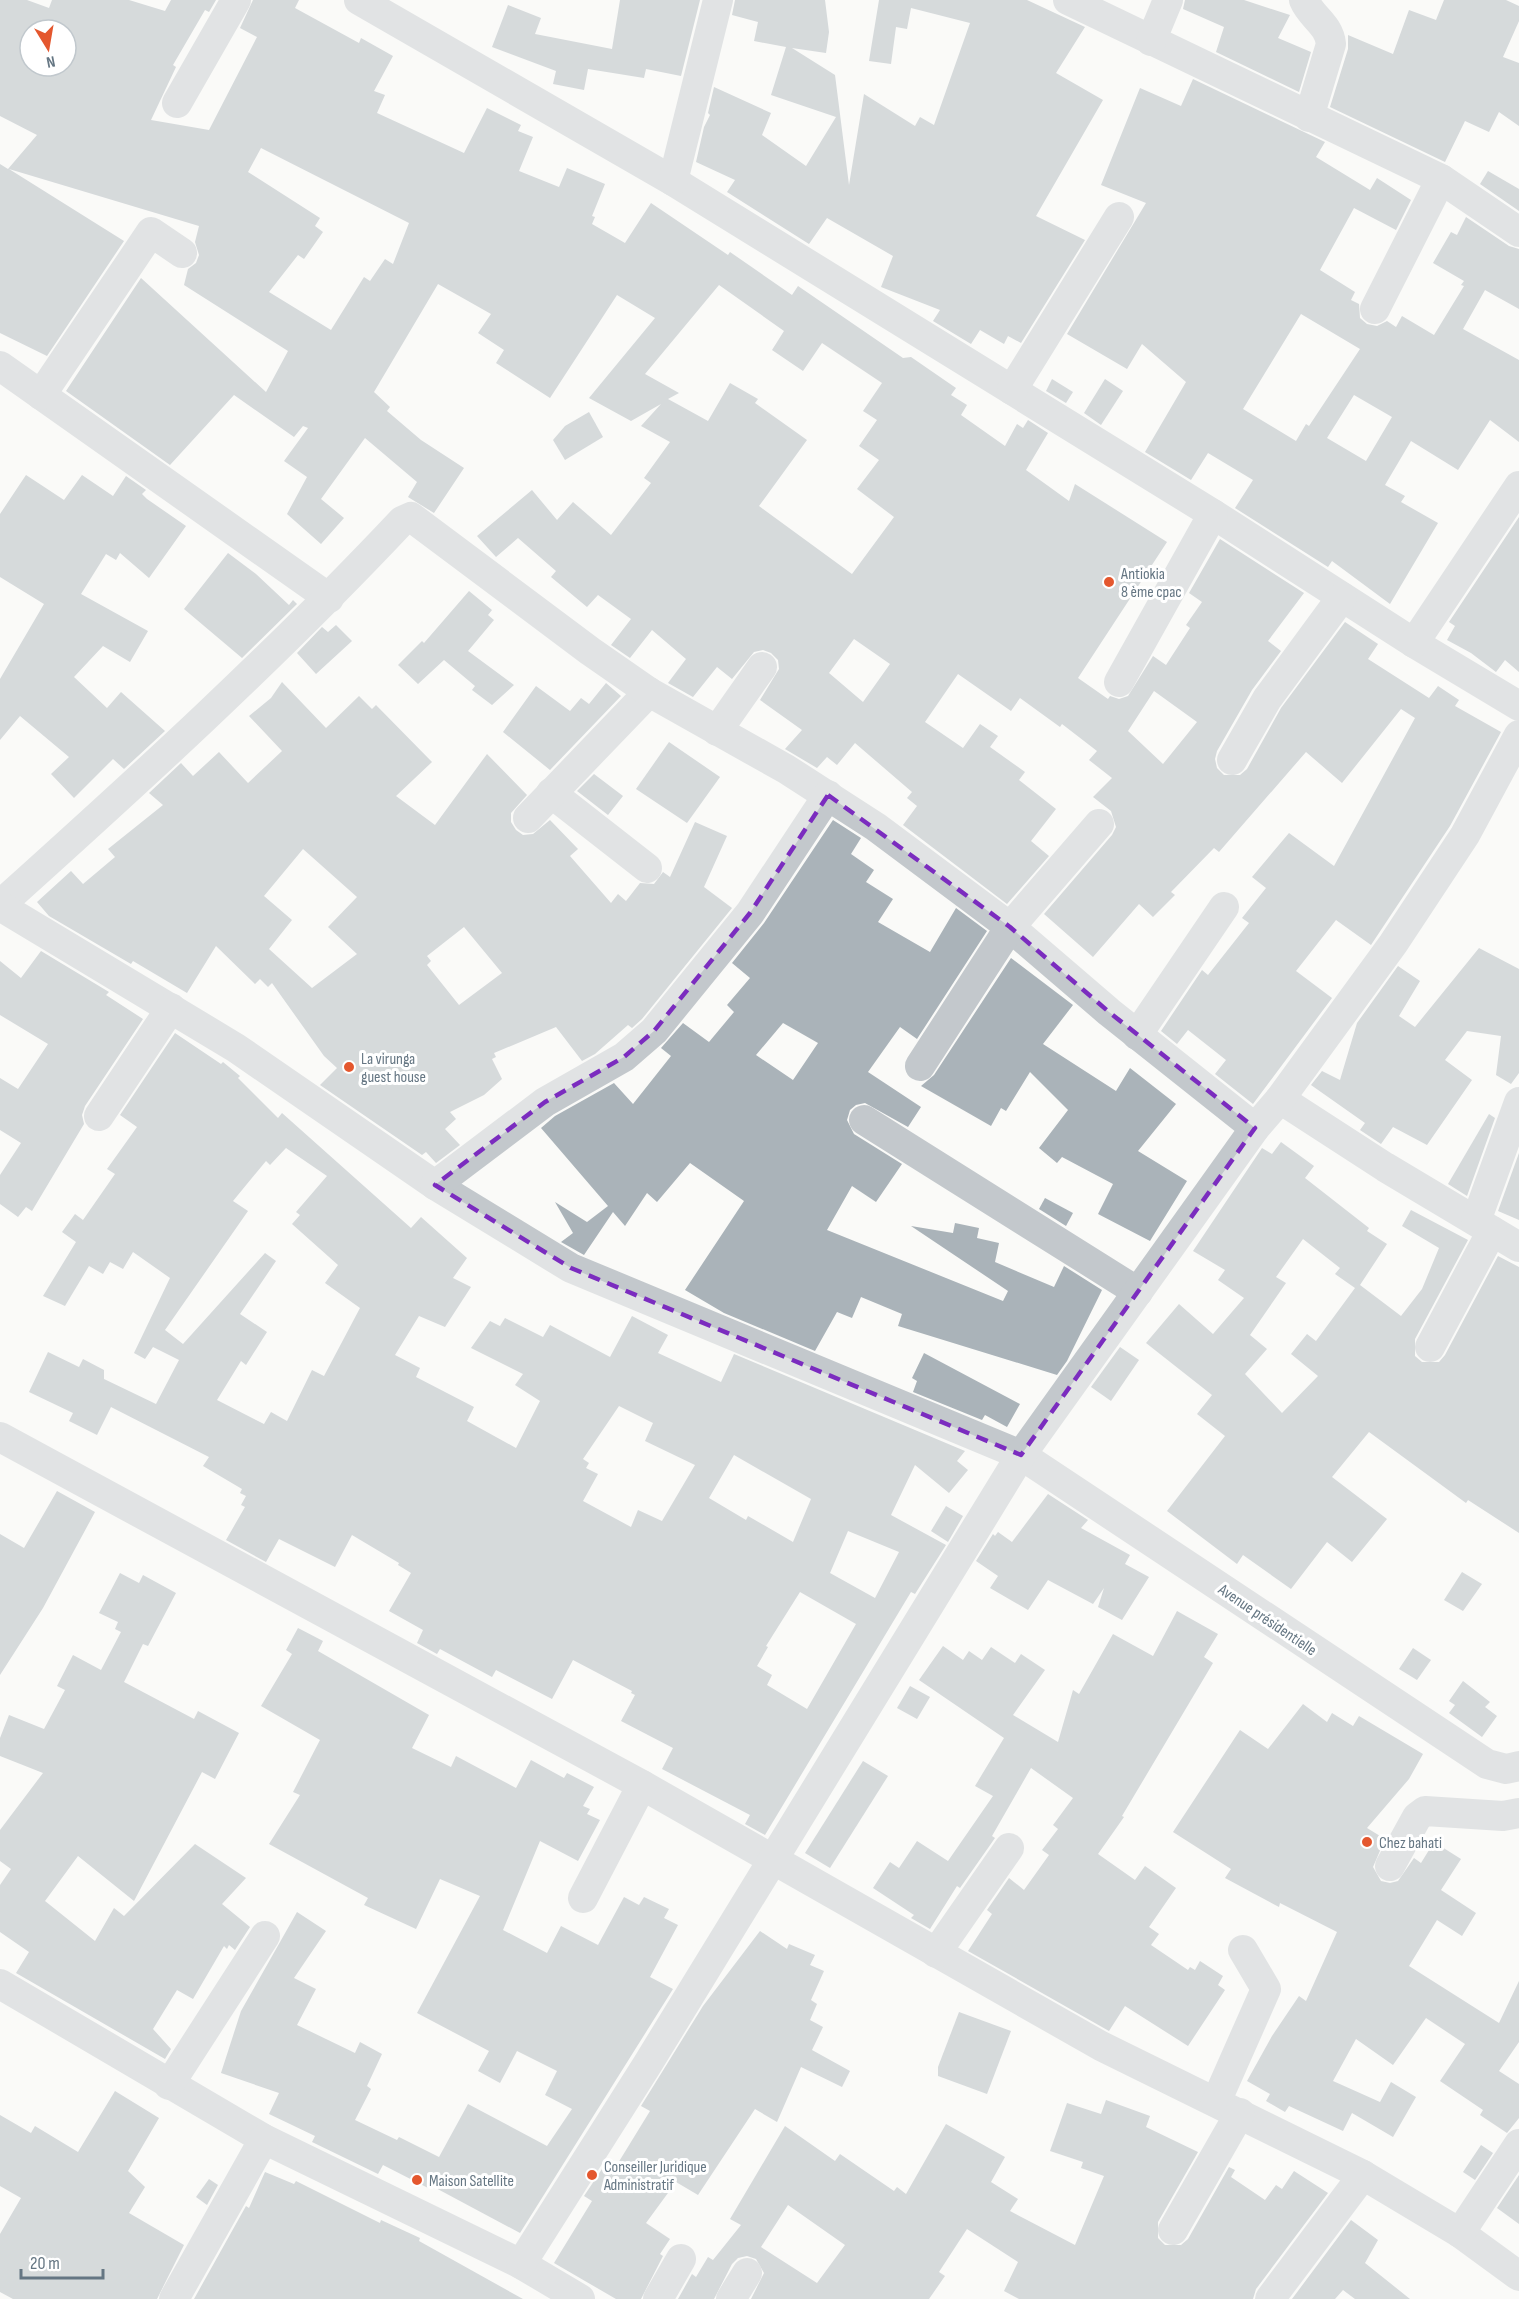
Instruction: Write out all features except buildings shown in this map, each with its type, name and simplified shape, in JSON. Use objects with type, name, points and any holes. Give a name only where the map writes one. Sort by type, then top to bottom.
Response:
[{"type":"street","points":[[177,103],[237,0]]},
{"type":"street","points":[[359,0],[673,181],[1213,514],[1414,643],[1519,706]]},
{"type":"street","points":[[673,181],[718,0]]},
{"type":"street","points":[[1068,0],[1441,179],[1519,232]]},
{"type":"street","points":[[1151,41],[1168,0]]},
{"type":"street","points":[[1304,0],[1307,8],[1330,32],[1331,44],[1309,117]]},
{"type":"street","points":[[1375,309],[1441,179]]},
{"type":"street","points":[[1012,390],[1119,217]]},
{"type":"street","points":[[41,395],[151,232],[182,253]]},
{"type":"street","points":[[0,366],[330,598]]},
{"type":"street","points":[[1414,643],[1519,486]]},
{"type":"street","points":[[1119,682],[1213,514]]},
{"type":"street","points":[[0,906],[186,736],[330,598],[402,521],[411,517],[649,692],[828,795],[876,827],[1010,927],[1137,1035],[1255,1128]]},
{"type":"street","points":[[1232,760],[1267,699],[1342,597]]},
{"type":"street","points":[[717,730],[762,667]]},
{"type":"street","points":[[528,818],[649,692]]},
{"type":"street","points":[[521,2264],[1022,1455],[1255,1128],[1280,1099],[1393,944],[1465,835],[1519,735]]},
{"type":"street","points":[[551,793],[647,868]]},
{"type":"street","points":[[435,1185],[545,1102],[624,1057],[654,1032],[750,914],[828,795]]},
{"type":"street","points":[[920,1066],[1010,927],[1099,824]]},
{"type":"street","name":"Avenue présidentielle","points":[[0,906],[236,1048],[435,1185],[571,1268],[1022,1455],[1487,1764],[1506,1769],[1519,1766]]},
{"type":"street","points":[[1137,1035],[1224,907]]},
{"type":"street","points":[[99,1116],[171,1008]]},
{"type":"street","points":[[1280,1099],[1385,1167],[1519,1247]]},
{"type":"street","points":[[1430,1347],[1484,1226],[1519,1102]]},
{"type":"street","points":[[864,1120],[1138,1292]]},
{"type":"street","points":[[0,1437],[642,1785],[1101,2046],[1363,2175],[1461,2233],[1519,2276]]},
{"type":"street","points":[[583,1898],[642,1785]]},
{"type":"street","points":[[1390,1866],[1417,1817],[1425,1811],[1503,1816],[1519,1813]]},
{"type":"street","points":[[936,1953],[1009,1848]]},
{"type":"street","points":[[169,2085],[265,1936]]},
{"type":"street","points":[[1173,2230],[1228,2108],[1266,1989],[1243,1950]]},
{"type":"street","points":[[0,1984],[264,2139],[521,2264],[576,2298]]},
{"type":"street","points":[[174,2299],[264,2139]]},
{"type":"street","points":[[1461,2233],[1519,2144]]},
{"type":"street","points":[[1270,2299],[1363,2175]]},
{"type":"street","points":[[658,2299],[681,2259]]},
{"type":"street","points":[[731,2299],[747,2272]]},
{"type":"highlighted area","points":[[828,795],[1010,927],[1109,1012],[1255,1128],[1021,1455],[571,1268],[435,1185],[545,1102],[624,1057],[654,1031],[750,913]]},
{"type":"place","name":"Antiokia 8 ème cpac","points":[[1109,582]]},
{"type":"place","name":"La virunga guest house","points":[[349,1067]]},
{"type":"place","name":"Chez bahati","points":[[1367,1842]]},
{"type":"place","name":"Conseiller Juridique Administratif","points":[[592,2175]]},
{"type":"place","name":"Maison Satellite","points":[[417,2180]]}]
